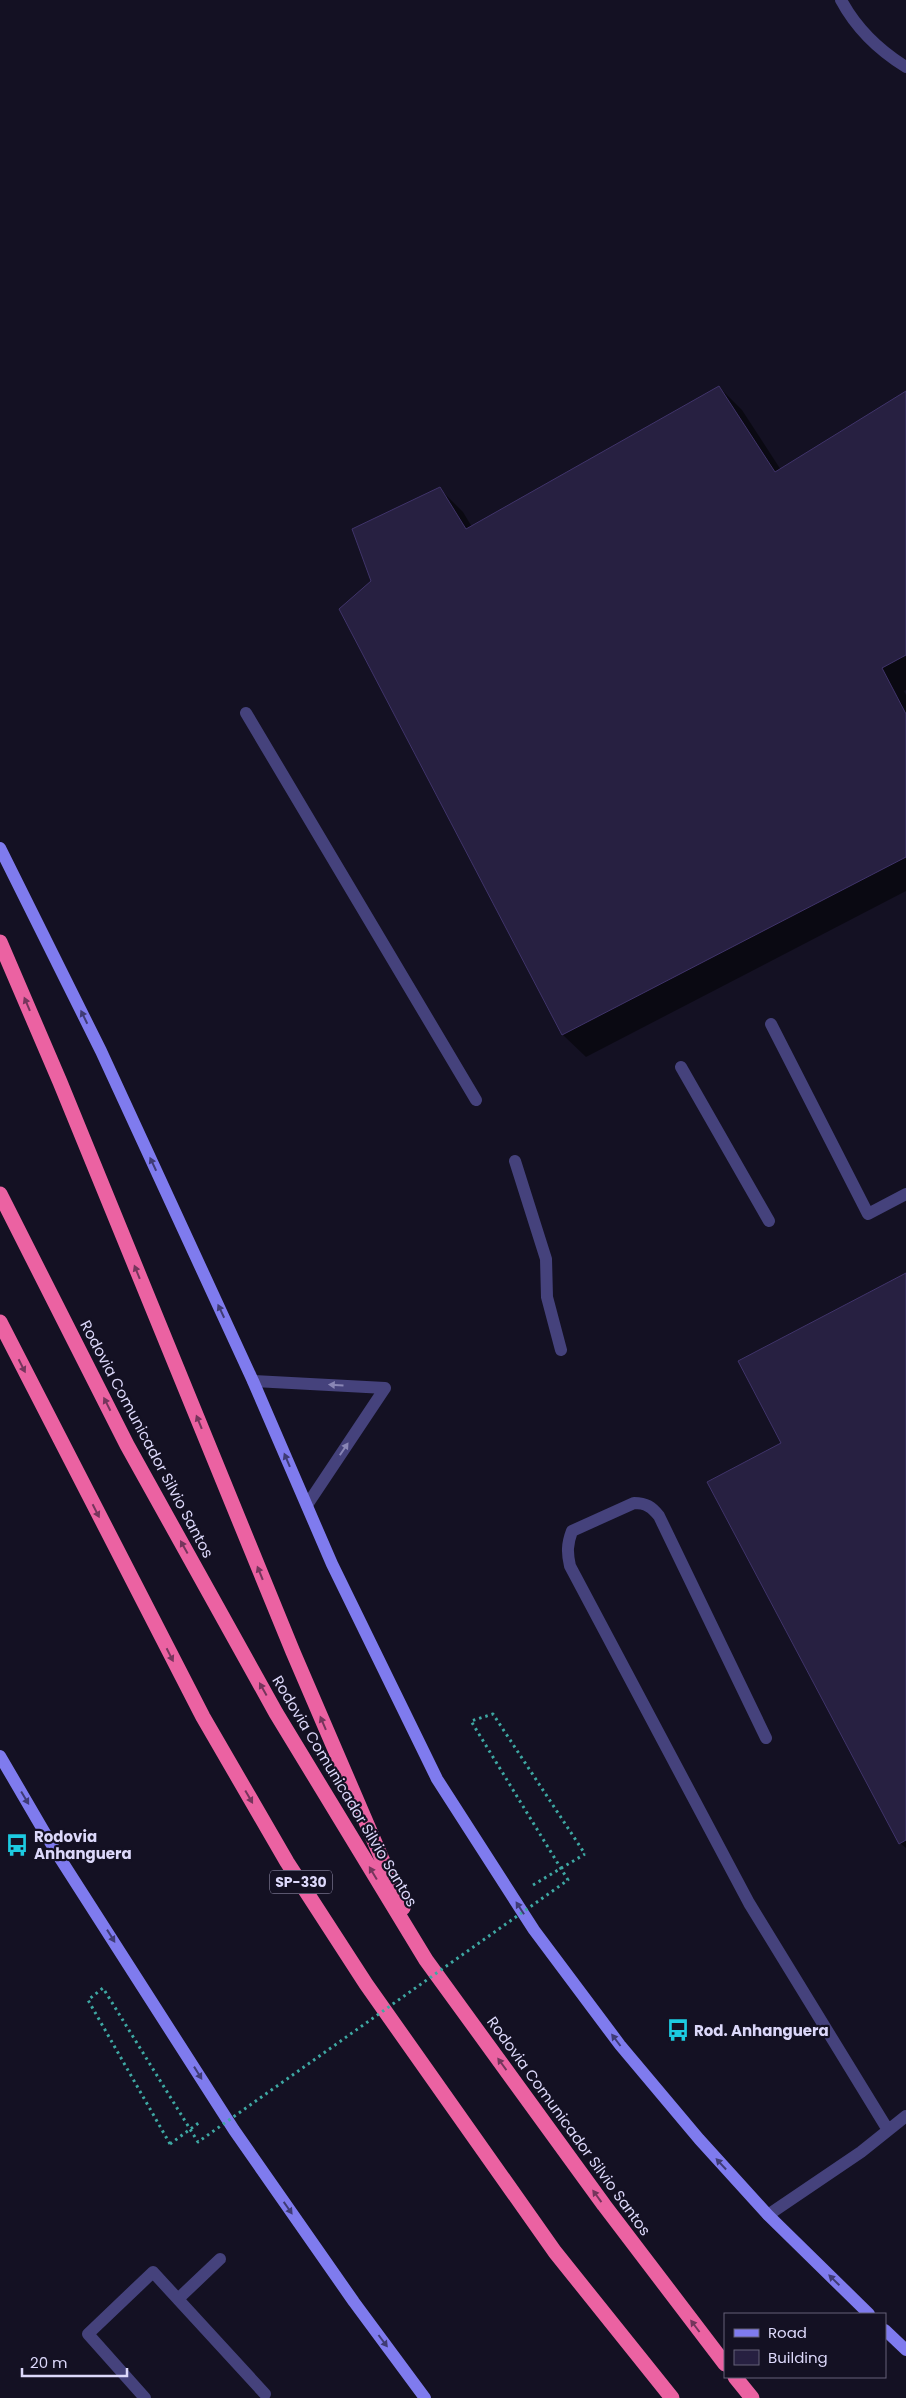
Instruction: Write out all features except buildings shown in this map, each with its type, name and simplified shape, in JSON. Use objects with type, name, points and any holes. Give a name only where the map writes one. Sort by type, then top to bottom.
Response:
[{"type":"highway","points":[[0,942],[60,1082],[292,1652],[426,1960]]},
{"type":"highway","name":"Rodovia Comunicador Silvio Santos","points":[[0,1194],[128,1445],[262,1687],[426,1960],[604,2205],[724,2363]]},
{"type":"highway","name":"SP-330","points":[[0,1322],[203,1717],[287,1862],[366,1984],[555,2252],[672,2398]]},
{"type":"highway","points":[[736,2378],[752,2398]]},
{"type":"main road","points":[[0,848],[101,1051],[254,1381],[307,1504],[387,1680],[437,1779],[534,1930],[620,2045],[699,2139],[768,2214],[868,2313]]},
{"type":"main road","points":[[0,1756],[56,1852],[219,2107],[354,2302],[425,2398]]},
{"type":"main road","points":[[886,2331],[906,2350]]},
{"type":"lane","points":[[841,0],[848,13],[884,53],[906,67]]},
{"type":"lane","points":[[246,713],[476,1100]]},
{"type":"lane","points":[[771,1024],[868,1214],[906,1194]]},
{"type":"lane","points":[[681,1067],[770,1220]]},
{"type":"lane","points":[[515,1161],[546,1259],[547,1297],[560,1350]]},
{"type":"lane","points":[[254,1381],[385,1388],[307,1504]]},
{"type":"lane","points":[[766,1738],[659,1516],[652,1508],[644,1503],[634,1503],[572,1531],[568,1541],[567,1553],[570,1566],[749,1903],[888,2130]]},
{"type":"lane","points":[[768,2214],[861,2152],[906,2116]]},
{"type":"lane","points":[[178,2299],[220,2259]]},
{"type":"lane","points":[[146,2398],[88,2334],[153,2272],[265,2394]]},
{"type":"path","points":[[219,2107],[170,2144],[88,2000],[103,1988],[198,2142],[568,1880],[471,1721],[494,1714],[585,1854],[513,1898]]},
{"type":"place","name":"Rodovia Anhanguera","points":[[17,1845]]},
{"type":"place","name":"Rod. Anhanguera","points":[[678,2030]]}]
